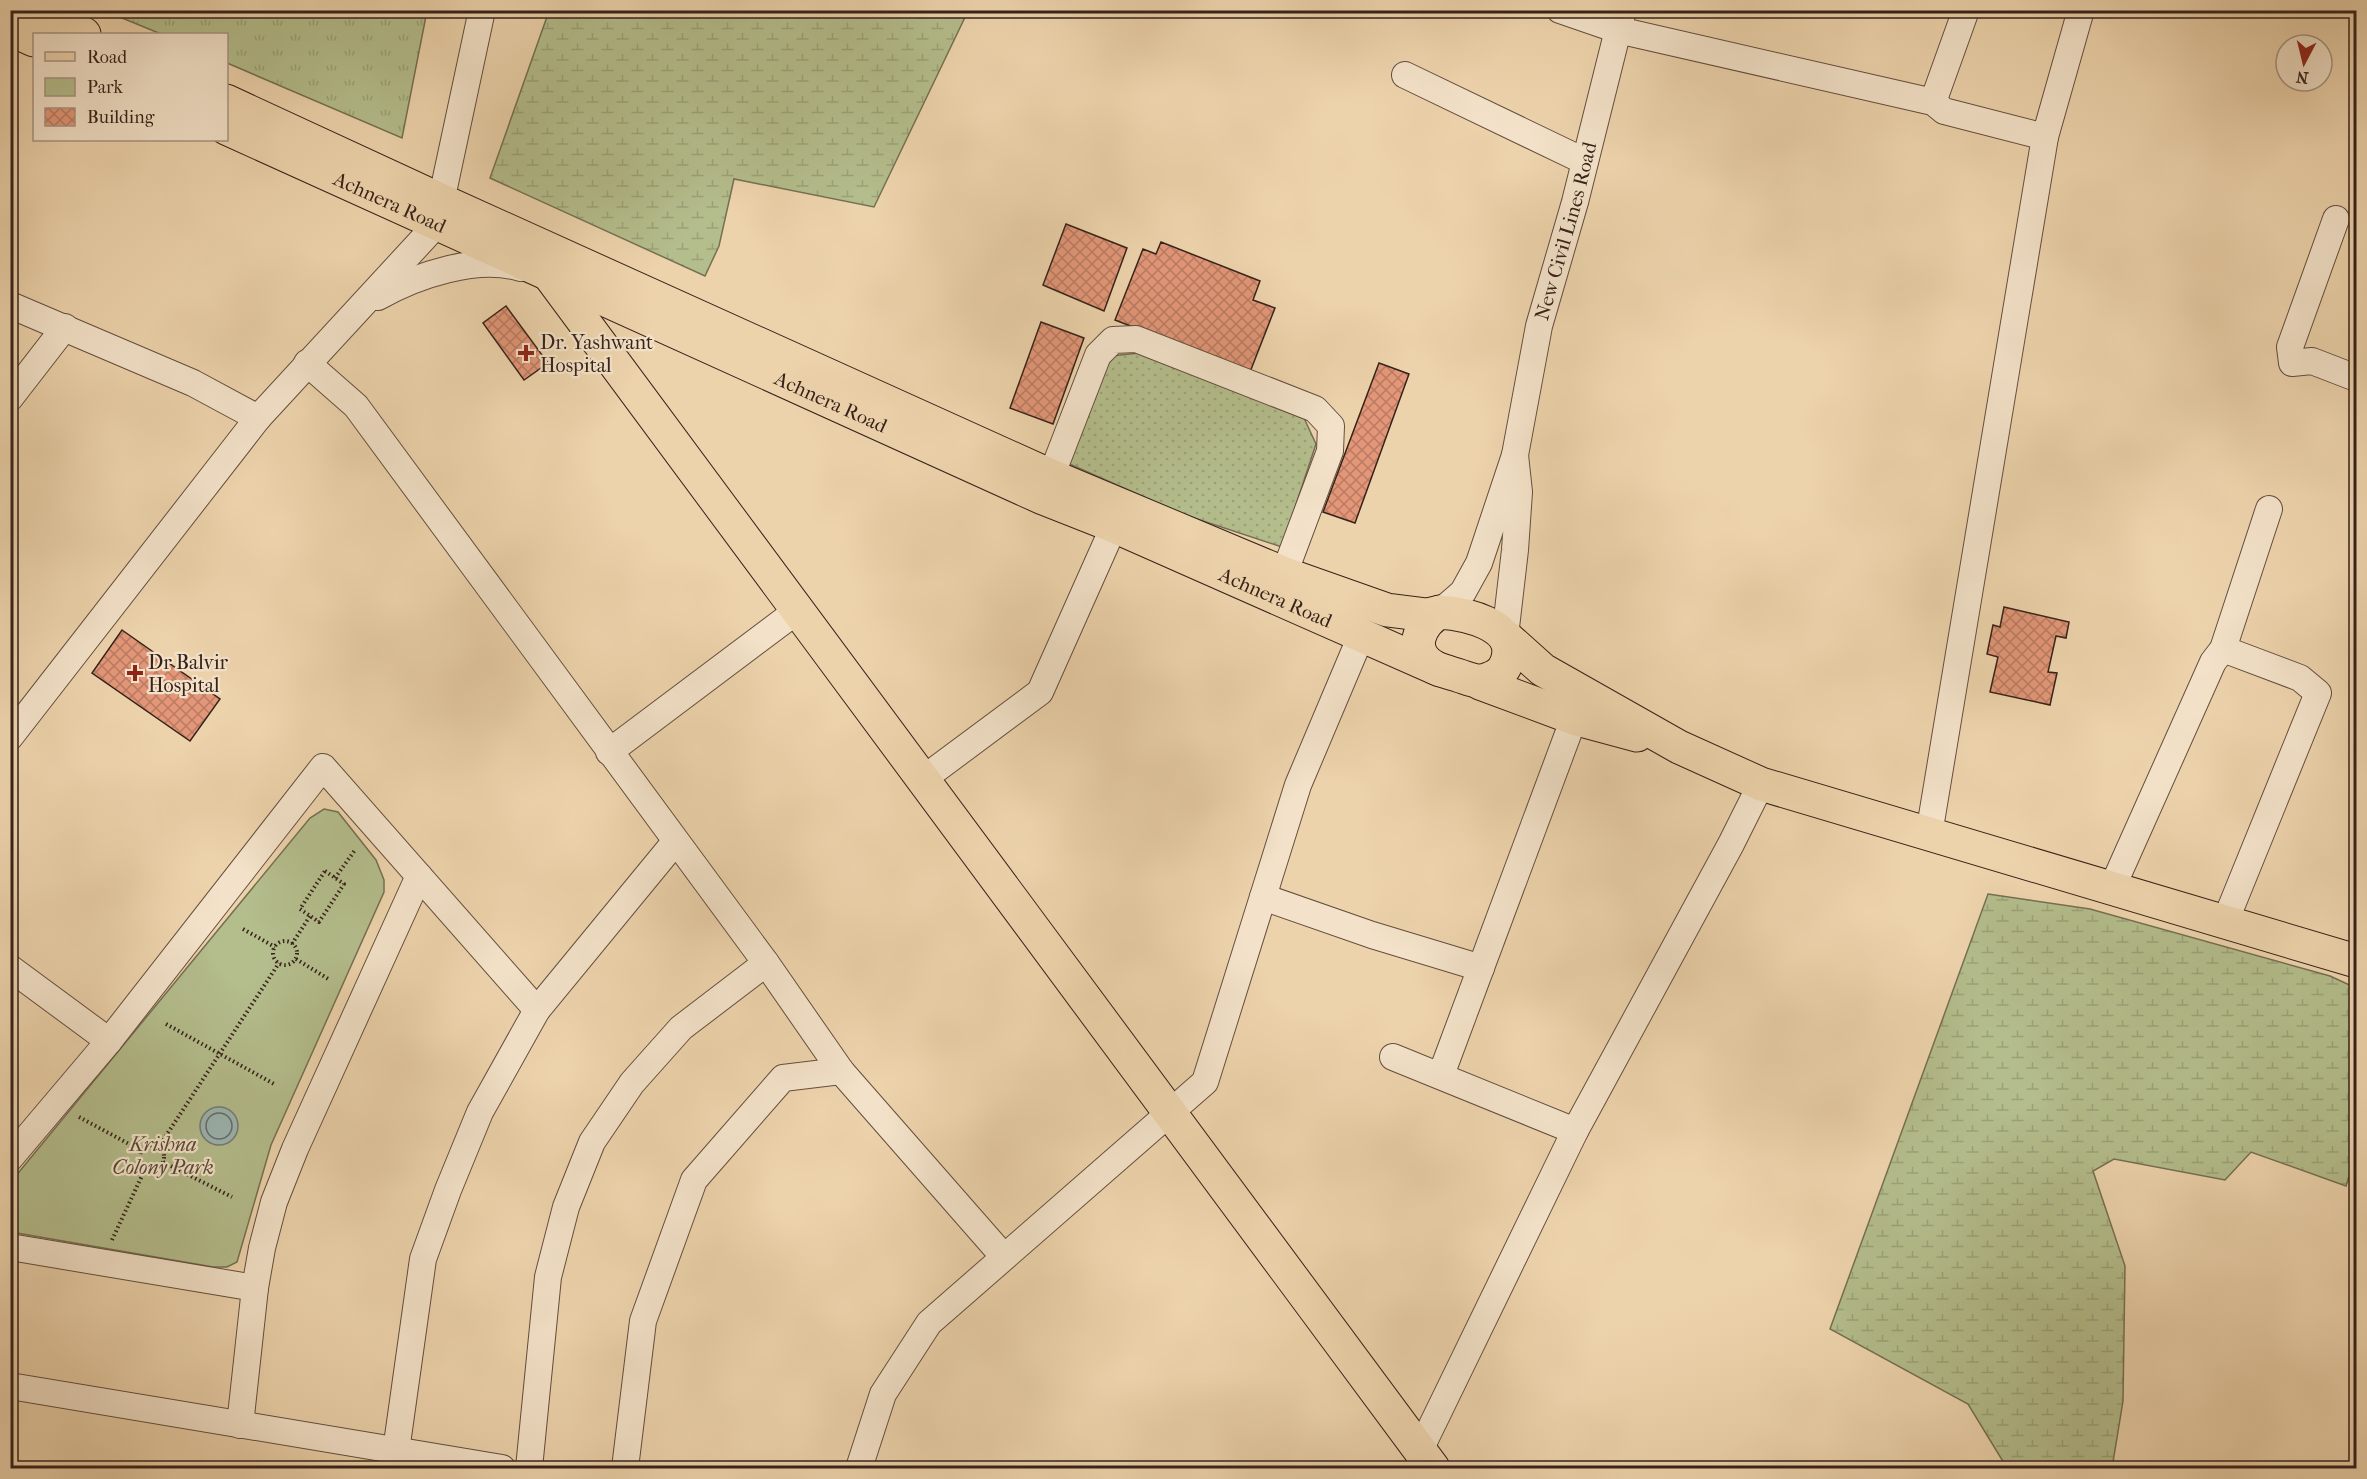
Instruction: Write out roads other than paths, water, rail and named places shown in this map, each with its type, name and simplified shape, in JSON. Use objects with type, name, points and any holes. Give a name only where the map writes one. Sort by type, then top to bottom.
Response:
[{"type":"main road","points":[[33,10],[82,33]]},
{"type":"main road","points":[[10,29],[33,40]]},
{"type":"main road","name":"Achnera Road","points":[[228,102],[438,213],[550,276],[1280,586],[1361,636],[1440,670]]},
{"type":"main road","name":"Achnera Road","points":[[228,129],[438,213],[1047,487],[1114,526],[1280,586],[1387,610],[1427,615],[1440,612]]},
{"type":"main road","points":[[550,276],[1426,1460]]},
{"type":"main road","points":[[1679,747],[1574,718],[1480,682],[1440,670],[1425,660],[1419,643],[1423,626],[1440,612],[1456,613],[1492,626],[1543,670],[1679,747],[1761,784],[2356,961]]},
{"type":"main road","points":[[1480,682],[1496,676],[1503,669],[1509,653],[1505,636]]},
{"type":"street","points":[[10,737],[258,418],[357,309],[438,213],[482,10]]},
{"type":"street","points":[[1560,10],[1621,20],[1933,102],[1944,111],[2045,138]]},
{"type":"street","points":[[1933,102],[1966,10]]},
{"type":"street","points":[[1929,834],[2045,138],[2081,10]]},
{"type":"street","name":"New Civil Lines Road","points":[[1515,455],[1539,326],[1575,201],[1621,20]]},
{"type":"street","points":[[1405,75],[1584,160]]},
{"type":"street","points":[[2336,219],[2290,347],[2292,363],[2312,361],[2356,378]]},
{"type":"street","points":[[357,309],[402,283],[434,272],[481,265],[511,265],[550,276]]},
{"type":"street","points":[[10,305],[193,383],[258,418]]},
{"type":"street","points":[[10,398],[65,327]]},
{"type":"street","points":[[1047,487],[1098,355],[1113,340],[1136,339],[1315,409],[1331,426],[1330,451],[1280,586]]},
{"type":"street","points":[[307,363],[356,406],[766,963],[842,1071],[1004,1257]]},
{"type":"street","points":[[1440,612],[1463,592],[1479,563],[1515,455]]},
{"type":"street","points":[[1505,636],[1519,492],[1515,455]]},
{"type":"street","points":[[2112,888],[2212,662],[2223,649],[2269,509]]},
{"type":"street","points":[[923,779],[1040,692],[1114,526]]},
{"type":"street","points":[[609,752],[798,610]]},
{"type":"street","points":[[859,1468],[883,1395],[929,1323],[1205,1082],[1298,785],[1361,636]]},
{"type":"street","points":[[2223,649],[2300,678],[2318,693],[2225,922]]},
{"type":"street","points":[[1441,1075],[1574,718]]},
{"type":"street","points":[[10,1158],[109,1041],[323,767],[537,1010]]},
{"type":"street","points":[[1426,1460],[1575,1131],[1731,844],[1761,784]]},
{"type":"street","points":[[396,1451],[423,1259],[480,1112],[537,1010],[675,842]]},
{"type":"street","points":[[240,1425],[255,1288],[274,1202],[295,1149],[419,876]]},
{"type":"street","points":[[1263,897],[1372,935],[1481,968]]},
{"type":"street","points":[[529,1468],[548,1277],[566,1207],[592,1142],[632,1083],[681,1028],[766,963]]},
{"type":"street","points":[[10,968],[109,1041]]},
{"type":"street","points":[[1393,1057],[1575,1131]]},
{"type":"street","points":[[625,1468],[643,1322],[694,1180],[783,1078],[842,1071]]},
{"type":"street","points":[[10,1247],[255,1288]]},
{"type":"street","points":[[10,1386],[502,1468]]},
{"type":"water","points":[[219,1107],[233,1112],[238,1126],[233,1140],[219,1145],[205,1140],[200,1126],[205,1112]]},
{"type":"place","name":"Dr. Yashwant Hospital","points":[[526,353]]},
{"type":"place","name":"Dr Balvir Hospital","points":[[135,673]]},
{"type":"park label","name":"Krishna Colony Park","points":[[163,1156]]}]
